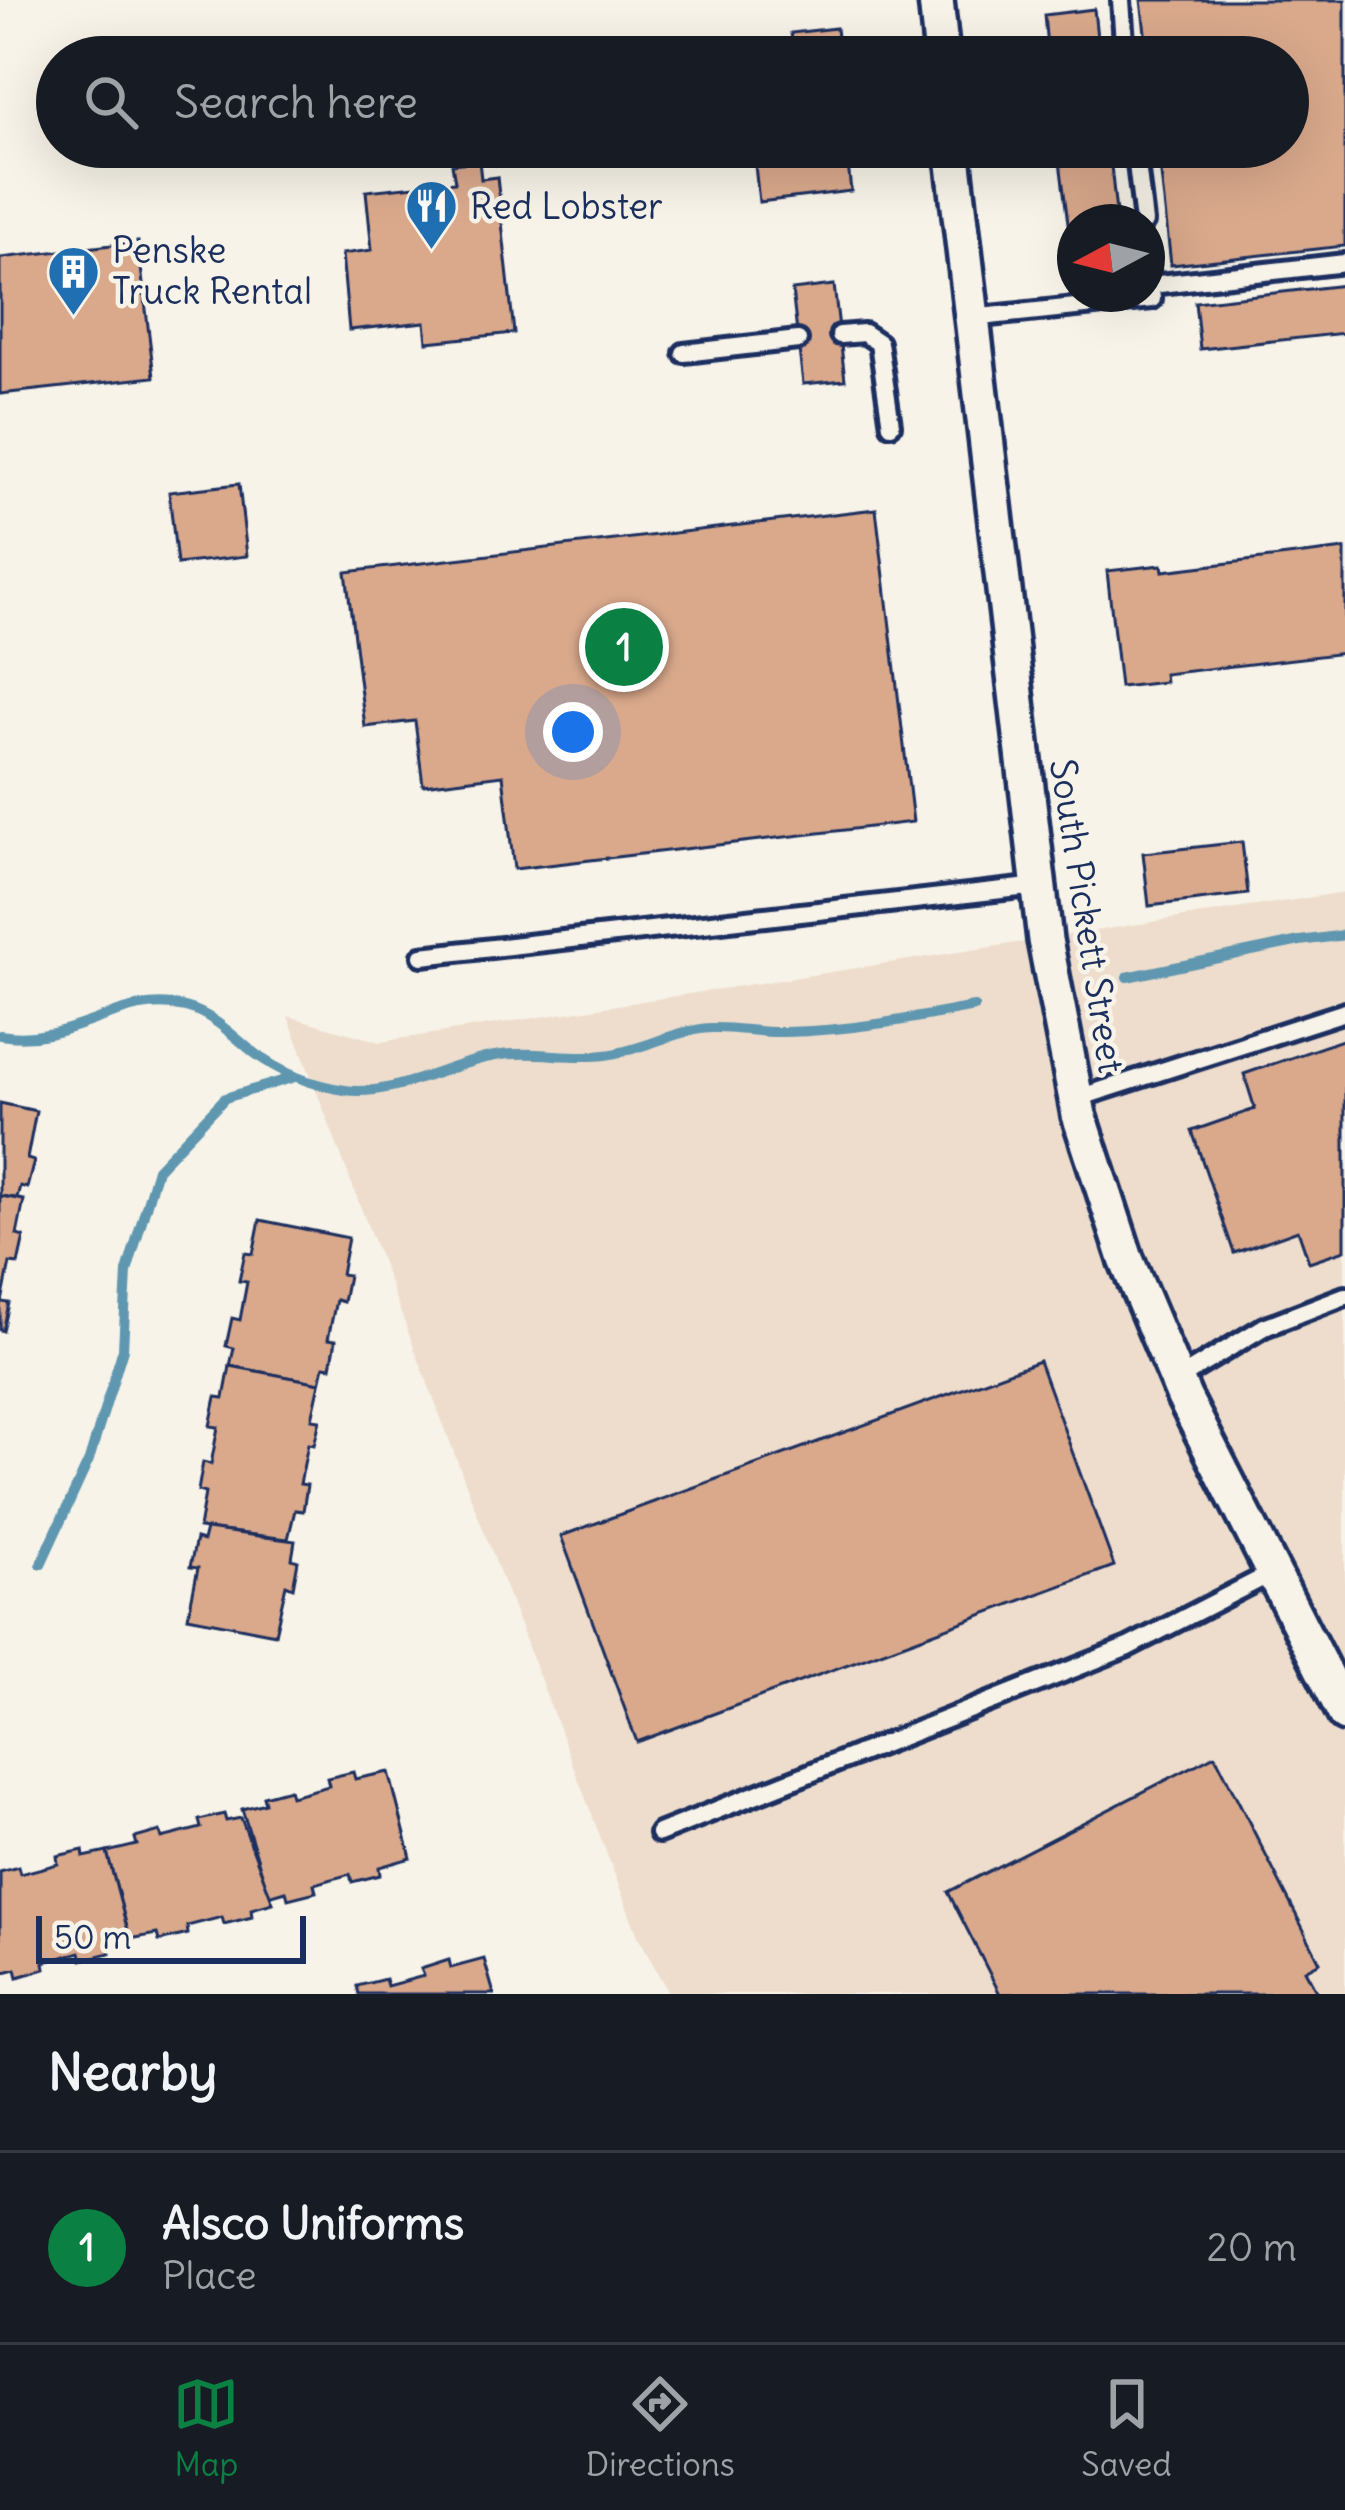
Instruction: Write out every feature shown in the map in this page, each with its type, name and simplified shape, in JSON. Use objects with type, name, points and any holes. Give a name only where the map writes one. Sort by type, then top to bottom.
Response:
[{"type":"street","points":[[935,0],[939,36]]},
{"type":"street","name":"South Pickett Street","points":[[954,168],[1038,886],[1053,993],[1076,1099],[1126,1259],[1176,1380],[1345,1714]]},
{"type":"lane","points":[[1121,0],[1124,36]]},
{"type":"lane","points":[[1138,168],[1142,204]]},
{"type":"lane","points":[[1165,282],[1345,263]]},
{"type":"lane","points":[[971,318],[1057,309]]},
{"type":"lane","points":[[840,335],[865,333],[879,344],[891,425]]},
{"type":"lane","points":[[684,353],[798,340]]},
{"type":"lane","points":[[422,956],[1038,886]]},
{"type":"lane","points":[[1076,1099],[1345,1012]]},
{"type":"lane","points":[[1176,1380],[1264,1327],[1345,1297]]},
{"type":"lane","points":[[659,1833],[1128,1647],[1272,1573]]},
{"type":"shaded area","points":[[1345,892],[1345,1994],[669,1994],[638,1936],[288,1016],[380,1042]]},
{"type":"building","points":[[1141,0],[1345,0],[1345,246],[1171,265],[1160,168],[1309,168],[1309,36],[1145,36]]},
{"type":"building","points":[[1094,9],[1097,36],[1046,36],[1044,15]]},
{"type":"building","points":[[836,28],[837,36],[791,36]]},
{"type":"building","name":"Red Lobster","points":[[453,168],[480,168],[481,179],[497,177],[514,333],[427,342],[425,322],[349,330],[342,254],[372,250],[366,191],[455,182]]},
{"type":"building","points":[[755,168],[848,168],[851,191],[759,202]]},
{"type":"building","points":[[1061,168],[1111,168],[1115,204],[1066,204]]},
{"type":"building","name":"Penske Truck Rental","points":[[138,242],[154,377],[0,394],[0,258]]},
{"type":"building","points":[[834,285],[845,380],[803,384],[792,290]]},
{"type":"building","points":[[1345,285],[1345,333],[1200,349],[1195,302]]},
{"type":"building","points":[[239,484],[247,556],[177,564],[169,492]]},
{"type":"building","points":[[876,509],[913,822],[514,869],[503,775],[423,785],[415,721],[365,727],[346,572]]},
{"type":"building","points":[[1345,549],[1345,653],[1164,674],[1165,682],[1120,687],[1107,571],[1162,565],[1163,571]]},
{"type":"building","points":[[1242,842],[1248,894],[1149,906],[1143,853]]},
{"type":"building","points":[[1345,1039],[1345,1250],[1309,1262],[1298,1230],[1234,1253],[1192,1131],[1255,1109],[1244,1074]]},
{"type":"building","points":[[0,1103],[36,1111],[27,1159],[34,1161],[27,1188],[20,1186],[17,1198],[0,1196]]},
{"type":"building","points":[[0,1196],[24,1200],[17,1235],[24,1237],[18,1264],[10,1263],[2,1302],[9,1303],[3,1331],[0,1330]]},
{"type":"building","points":[[260,1220],[348,1238],[341,1274],[348,1275],[343,1302],[336,1300],[328,1339],[336,1340],[331,1367],[324,1366],[320,1383],[230,1366],[234,1348],[226,1346],[232,1318],[240,1320],[247,1282],[239,1281],[245,1253],[253,1254]]},
{"type":"building","points":[[1039,1361],[1114,1566],[637,1742],[561,1536]]},
{"type":"building","points":[[230,1366],[320,1383],[312,1419],[320,1420],[314,1445],[308,1444],[300,1484],[307,1485],[303,1511],[295,1510],[288,1539],[199,1528],[205,1493],[198,1491],[203,1462],[211,1464],[218,1427],[210,1426],[216,1397],[224,1398]]},
{"type":"building","points":[[206,1529],[295,1541],[292,1559],[298,1561],[293,1588],[286,1585],[275,1634],[188,1617],[198,1568],[190,1567],[196,1539],[203,1541]]},
{"type":"building","points":[[1215,1755],[1320,1962],[1305,1970],[1318,1994],[1000,1994],[948,1892]]},
{"type":"building","points":[[353,1772],[355,1779],[389,1772],[411,1858],[379,1867],[380,1875],[352,1882],[350,1874],[314,1884],[316,1892],[288,1899],[286,1891],[269,1896],[242,1809],[265,1803],[263,1796],[289,1789],[291,1796],[329,1786],[327,1778]]},
{"type":"building","points":[[224,1814],[226,1821],[241,1818],[273,1903],[251,1909],[252,1917],[224,1924],[222,1917],[187,1926],[188,1934],[159,1941],[157,1934],[130,1939],[107,1852],[137,1845],[135,1838],[160,1831],[162,1838],[201,1828],[199,1820]]},
{"type":"building","points":[[83,1850],[84,1857],[107,1852],[130,1939],[108,1945],[110,1953],[82,1960],[80,1952],[44,1962],[45,1969],[18,1977],[16,1969],[0,1973],[0,1872],[18,1867],[20,1874],[58,1864],[57,1856]]},
{"type":"building","points":[[484,1959],[494,1994],[359,1994],[357,1986],[385,1979],[387,1986],[424,1976],[421,1969],[449,1960],[451,1968]]},
{"type":"waterway","points":[[1127,977],[1345,935]]},
{"type":"waterway","points":[[0,1035],[51,1033],[139,1006],[185,1007],[213,1020],[285,1071],[320,1085],[364,1091],[495,1056],[605,1055],[697,1030],[832,1029],[974,1007]]},
{"type":"waterway","points":[[41,1564],[89,1460],[123,1349],[127,1272],[157,1169],[225,1098],[295,1077]]},
{"type":"place","name":"Red Lobster","points":[[431,252]]},
{"type":"place","name":"Penske Truck Rental","points":[[73,317]]},
{"type":"place","name":"Alsco Uniforms","points":[[624,647]]}]
